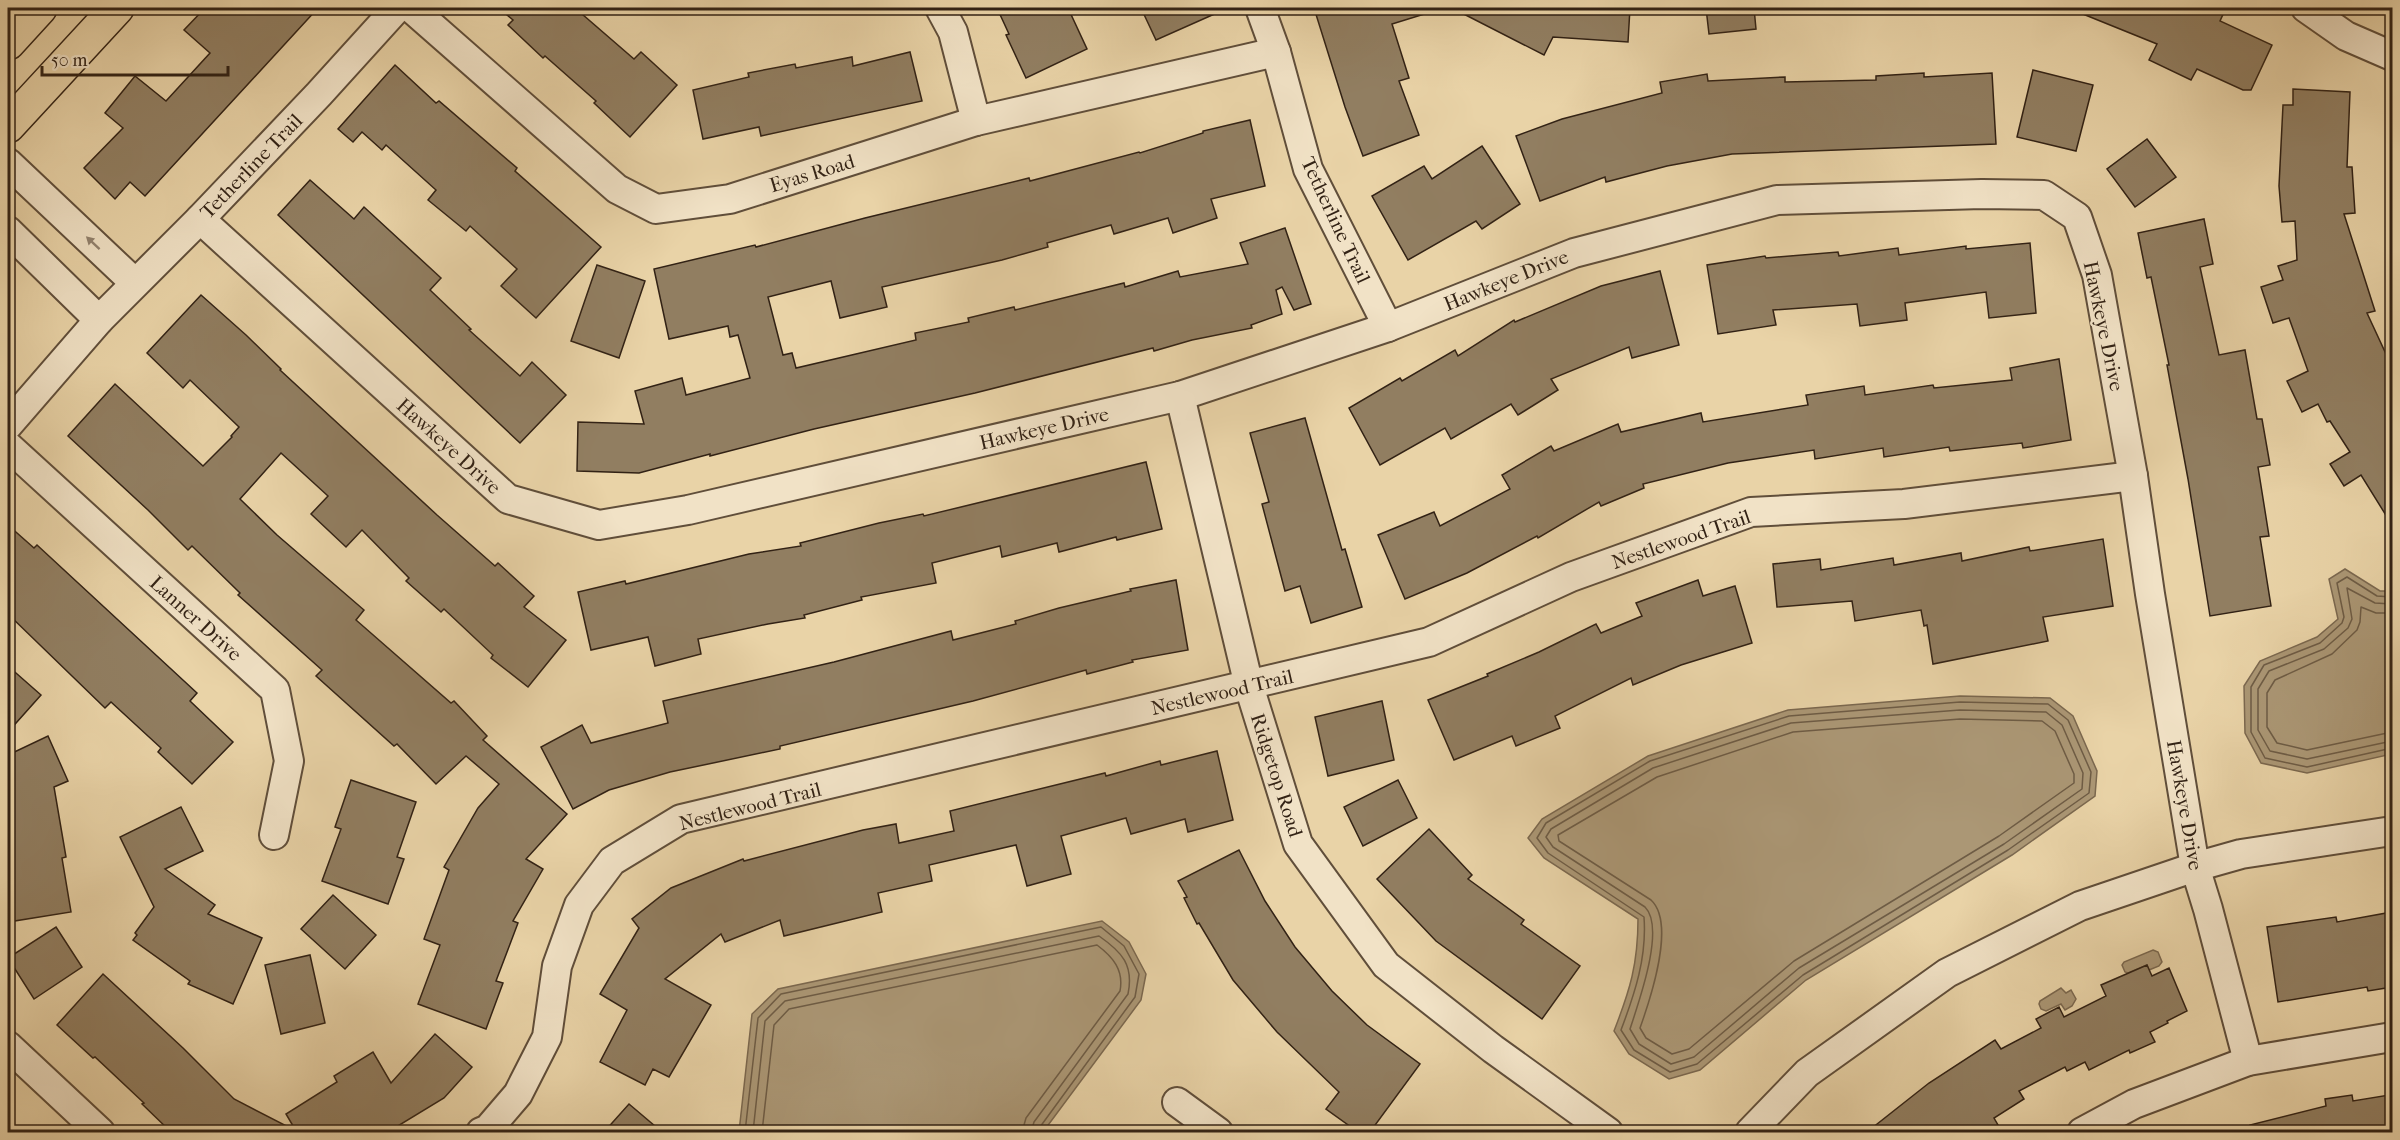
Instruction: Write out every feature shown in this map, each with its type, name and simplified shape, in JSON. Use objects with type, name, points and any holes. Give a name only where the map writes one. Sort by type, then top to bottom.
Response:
[{"type":"main road","points":[[8,43],[40,8]]},
{"type":"main road","points":[[8,126],[117,8]]},
{"type":"street","name":"Tetherline Trail","points":[[99,320],[200,219],[397,8]]},
{"type":"street","name":"Eyas Road","points":[[411,8],[617,189],[656,208],[730,199],[976,121],[1276,52]]},
{"type":"street","points":[[940,8],[953,32],[976,121]]},
{"type":"street","name":"Tetherline Trail","points":[[1260,8],[1276,52],[1308,169],[1388,327]]},
{"type":"street","points":[[2306,8],[2346,36],[2392,56]]},
{"type":"street","points":[[8,163],[135,283]]},
{"type":"street","name":"Hawkeye Drive","points":[[200,219],[508,499],[598,525],[688,510],[1180,396],[1388,327],[1574,253],[1777,200],[1982,194],[2043,195],[2077,217],[2097,275],[2133,476],[2151,606],[2195,867],[2248,1061]]},
{"type":"street","points":[[8,231],[99,320],[8,425]]},
{"type":"street","name":"Ridgetop Road","points":[[1180,396],[1249,686],[1298,844],[1386,965],[1493,1049],[1608,1132]]},
{"type":"street","name":"Lanner Drive","points":[[8,446],[275,690],[289,761],[274,835]]},
{"type":"street","name":"Nestlewood Trail","points":[[482,1132],[488,1129],[518,1094],[547,1036],[557,966],[579,904],[612,861],[681,819],[1429,642],[1571,577],[1751,512],[1904,504],[2133,476]]},
{"type":"street","points":[[1750,1132],[1808,1073],[1947,973],[2080,906],[2241,854],[2392,831]]},
{"type":"street","points":[[2082,1132],[2134,1104],[2248,1061],[2392,1037]]},
{"type":"street","points":[[8,1046],[100,1132]]},
{"type":"street","points":[[1177,1102],[1218,1132]]},
{"type":"water","points":[[2345,569],[2380,591],[2392,591],[2392,754],[2307,773],[2261,763],[2245,733],[2244,686],[2260,661],[2317,637],[2338,619],[2329,579]]},
{"type":"water","points":[[1960,696],[2050,698],[2073,716],[2097,771],[2095,796],[2012,855],[1806,980],[1700,1070],[1669,1079],[1629,1054],[1614,1031],[1632,977],[1638,919],[1544,858],[1528,838],[1542,819],[1648,756],[1788,710]]},
{"type":"water","points":[[1102,921],[1129,942],[1146,974],[1141,1000],[1043,1132],[739,1132],[752,1014],[778,989]]},
{"type":"water","points":[[2153,950],[2158,952],[2162,962],[2159,966],[2149,970],[2147,965],[2128,973],[2125,972],[2122,965],[2124,962]]},
{"type":"water","points":[[2061,988],[2066,993],[2071,990],[2076,999],[2072,1006],[2065,1010],[2061,1004],[2046,1011],[2041,1009],[2040,1001]]},
{"type":"building","points":[[205,8],[318,8],[145,196],[130,182],[115,199],[84,168],[123,128],[105,113],[135,76],[166,101],[210,53],[184,30]]},
{"type":"building","points":[[499,8],[575,8],[634,59],[641,52],[677,85],[630,137],[594,103],[596,101],[545,56],[543,58],[508,25],[513,20]]},
{"type":"building","points":[[997,8],[1068,8],[1087,49],[1026,78],[1006,35],[1009,34]]},
{"type":"building","points":[[1141,8],[1228,8],[1156,40]]},
{"type":"building","points":[[1314,8],[1430,8],[1431,12],[1392,24],[1409,78],[1399,81],[1419,135],[1363,156]]},
{"type":"building","points":[[1452,8],[1630,8],[1628,42],[1553,37],[1544,55]]},
{"type":"building","points":[[1706,8],[1754,8],[1756,29],[1709,34]]},
{"type":"building","points":[[2068,8],[2226,8],[2220,21],[2272,45],[2251,90],[2243,90],[2197,69],[2191,80],[2149,60],[2157,44]]},
{"type":"building","points":[[910,52],[922,101],[761,136],[759,127],[703,139],[693,90],[749,77],[748,73],[795,64],[796,68],[852,57],[853,66]]},
{"type":"building","points":[[395,65],[436,103],[439,101],[517,168],[515,171],[601,247],[536,318],[501,286],[517,269],[470,226],[466,231],[428,200],[436,190],[386,145],[382,150],[362,132],[353,142],[338,129]]},
{"type":"building","points":[[2033,70],[2093,85],[2076,151],[2017,137]]},
{"type":"building","points":[[1924,73],[1924,77],[1992,73],[1996,144],[1732,154],[1667,166],[1606,182],[1605,177],[1540,201],[1516,136],[1562,119],[1662,93],[1660,82],[1707,74],[1708,81],[1785,77],[1785,82],[1876,80],[1876,76]]},
{"type":"building","points":[[2293,89],[2350,92],[2347,167],[2352,167],[2355,213],[2344,214],[2375,311],[2367,313],[2392,367],[2392,525],[2361,475],[2344,486],[2330,464],[2350,452],[2330,421],[2327,422],[2318,404],[2302,412],[2287,381],[2308,371],[2289,318],[2273,323],[2261,287],[2283,280],[2278,266],[2297,260],[2295,221],[2282,222],[2279,186],[2283,105],[2293,105]]},
{"type":"building","points":[[1250,120],[1265,186],[1211,199],[1217,218],[1173,233],[1168,218],[1114,234],[1111,225],[1047,243],[1048,247],[1002,260],[882,287],[887,307],[840,318],[831,281],[768,297],[783,355],[792,353],[796,368],[916,340],[915,333],[969,322],[968,318],[1014,307],[1015,310],[1124,283],[1125,287],[1178,271],[1180,277],[1248,264],[1240,243],[1285,228],[1311,304],[1294,310],[1282,287],[1276,290],[1282,314],[1251,325],[1252,328],[1192,340],[1154,351],[1153,348],[639,473],[577,471],[578,422],[644,424],[635,391],[682,378],[686,395],[750,378],[738,335],[730,337],[728,326],[669,339],[654,269],[755,245],[756,247],[1029,178],[1030,181],[1140,153],[1203,133],[1203,131]]},
{"type":"building","points":[[2147,139],[2176,177],[2135,207],[2107,169]]},
{"type":"building","points":[[1482,146],[1520,204],[1482,229],[1476,221],[1408,260],[1372,196],[1424,166],[1432,179]]},
{"type":"building","points":[[310,180],[354,219],[364,207],[441,278],[430,290],[471,329],[469,330],[520,376],[532,362],[566,395],[520,443],[278,215]]},
{"type":"building","points":[[2204,219],[2213,264],[2200,267],[2219,355],[2245,350],[2257,419],[2262,419],[2270,465],[2258,467],[2269,536],[2260,537],[2271,606],[2210,616],[2167,365],[2169,365],[2151,277],[2147,278],[2138,233]]},
{"type":"building","points":[[2030,243],[2036,313],[1989,318],[1986,292],[1905,303],[1907,320],[1860,326],[1857,304],[1773,310],[1776,325],[1718,334],[1707,265],[1765,256],[1766,258],[1838,252],[1839,256],[1898,248],[1899,255],[1966,246],[1966,249]]},
{"type":"building","points":[[597,265],[645,281],[619,358],[571,341]]},
{"type":"building","points":[[1660,271],[1679,345],[1632,358],[1629,347],[1551,379],[1558,390],[1518,415],[1511,404],[1451,439],[1445,428],[1380,465],[1349,408],[1400,378],[1402,381],[1455,350],[1458,356],[1514,320],[1515,322],[1601,286]]},
{"type":"building","points":[[201,295],[437,515],[495,566],[498,563],[534,596],[524,607],[566,640],[528,687],[491,658],[493,655],[444,609],[441,612],[406,581],[409,578],[362,530],[346,547],[311,514],[328,496],[281,453],[240,499],[277,535],[364,610],[356,620],[451,703],[454,701],[487,736],[483,740],[567,814],[526,859],[543,869],[513,921],[518,923],[496,981],[503,983],[486,1029],[418,1004],[440,945],[424,939],[449,870],[444,867],[478,808],[499,784],[466,756],[436,784],[397,744],[394,746],[316,676],[322,670],[238,595],[240,593],[192,546],[188,550],[68,436],[115,384],[203,466],[232,437],[239,427],[190,380],[183,388],[147,353]]},
{"type":"building","points":[[2059,359],[2071,440],[2023,448],[2022,443],[1950,451],[1949,447],[1884,457],[1883,448],[1815,459],[1814,450],[1728,463],[1643,484],[1644,488],[1601,506],[1599,502],[1538,538],[1537,536],[1467,573],[1405,599],[1378,535],[1434,512],[1440,526],[1510,489],[1502,475],[1551,446],[1554,451],[1618,424],[1621,432],[1701,413],[1703,422],[1808,405],[1806,395],[1864,386],[1865,395],[1933,385],[1934,388],[2012,380],[2010,368]]},
{"type":"building","points":[[1305,418],[1342,550],[1345,549],[1362,607],[1311,623],[1300,586],[1285,591],[1262,504],[1269,502],[1250,433]]},
{"type":"building","points":[[1146,462],[1162,529],[1117,540],[1116,537],[1059,552],[1057,543],[1002,557],[1000,546],[932,563],[936,583],[861,597],[862,600],[804,615],[805,618],[698,639],[701,654],[655,666],[648,637],[591,650],[578,592],[625,581],[626,584],[749,554],[801,546],[800,543],[879,523],[923,514],[924,516]]},
{"type":"building","points":[[8,525],[34,548],[37,545],[197,693],[190,701],[233,742],[192,784],[158,752],[161,748],[111,702],[105,708],[8,614]]},
{"type":"building","points":[[2103,539],[2113,606],[2043,617],[2048,641],[1933,664],[1927,625],[1924,626],[1921,610],[1855,621],[1852,601],[1777,607],[1773,564],[1820,559],[1821,570],[1893,558],[1894,565],[1961,553],[1962,561],[2029,547],[2030,551]]},
{"type":"building","points":[[1176,580],[1188,650],[1132,660],[1133,662],[1087,674],[1086,670],[973,701],[780,746],[780,749],[670,772],[609,790],[573,809],[541,747],[582,725],[591,743],[668,723],[663,701],[834,662],[951,631],[953,640],[1016,624],[1015,621],[1059,608],[1131,591],[1130,589]]},
{"type":"building","points":[[1698,580],[1703,596],[1735,586],[1752,643],[1681,665],[1633,685],[1631,678],[1555,716],[1560,728],[1516,746],[1512,736],[1454,760],[1428,700],[1488,676],[1487,674],[1596,624],[1601,633],[1642,616],[1636,603]]},
{"type":"building","points":[[8,666],[41,695],[8,732]]},
{"type":"building","points":[[1382,701],[1394,760],[1328,776],[1315,717]]},
{"type":"building","points":[[48,736],[68,781],[54,787],[66,857],[62,858],[71,912],[8,922],[8,755]]},
{"type":"building","points":[[1217,751],[1233,820],[1188,832],[1185,819],[1131,834],[1126,818],[1061,836],[1071,874],[1027,886],[1016,845],[929,865],[932,881],[878,893],[882,912],[784,936],[780,920],[725,942],[721,934],[665,979],[711,1005],[669,1077],[653,1069],[645,1085],[600,1062],[627,1010],[600,994],[639,928],[632,919],[671,888],[743,859],[744,861],[863,830],[896,824],[899,843],[954,831],[950,811],[1105,773],[1106,776],[1160,761],[1161,765]]},
{"type":"building","points":[[351,780],[416,802],[397,857],[404,859],[388,904],[322,881],[341,829],[335,827]]},
{"type":"building","points":[[1398,780],[1417,818],[1363,846],[1344,807]]},
{"type":"building","points":[[181,807],[203,851],[165,869],[215,905],[208,914],[262,938],[233,1004],[188,984],[190,981],[133,940],[137,935],[135,933],[154,907],[120,837]]},
{"type":"building","points":[[1429,829],[1472,875],[1468,879],[1524,920],[1521,924],[1580,966],[1542,1019],[1436,941],[1377,879]]},
{"type":"building","points":[[1239,850],[1265,901],[1295,947],[1332,991],[1367,1025],[1420,1064],[1370,1132],[1358,1132],[1326,1109],[1339,1092],[1277,1032],[1233,980],[1199,923],[1197,924],[1184,898],[1187,897],[1178,881]]},
{"type":"building","points":[[333,895],[376,935],[345,969],[301,929]]},
{"type":"building","points":[[2392,912],[2392,987],[2368,991],[2367,987],[2278,1002],[2267,927],[2336,917],[2337,922]]},
{"type":"building","points":[[56,927],[82,967],[34,999],[8,958]]},
{"type":"building","points":[[310,955],[325,1023],[281,1034],[265,965]]},
{"type":"building","points":[[2147,965],[2152,976],[2169,968],[2187,1011],[2150,1032],[2155,1042],[2130,1053],[2129,1050],[2089,1070],[2085,1062],[2067,1071],[2065,1067],[2019,1091],[2024,1099],[1994,1118],[1998,1125],[1985,1132],[1867,1132],[1929,1083],[1995,1040],[2001,1049],[2041,1028],[2036,1019],[2059,1007],[2064,1017],[2106,996],[2101,985]]},
{"type":"building","points":[[103,974],[234,1099],[296,1131],[286,1114],[337,1082],[334,1076],[373,1052],[391,1083],[435,1034],[472,1067],[444,1098],[388,1132],[171,1132],[95,1057],[93,1058],[57,1025]]},
{"type":"building","points":[[2352,1095],[2353,1101],[2389,1095],[2390,1105],[2392,1104],[2392,1132],[2251,1132],[2250,1125],[2326,1106],[2325,1099]]},
{"type":"building","points":[[629,1104],[662,1132],[604,1132]]}]
